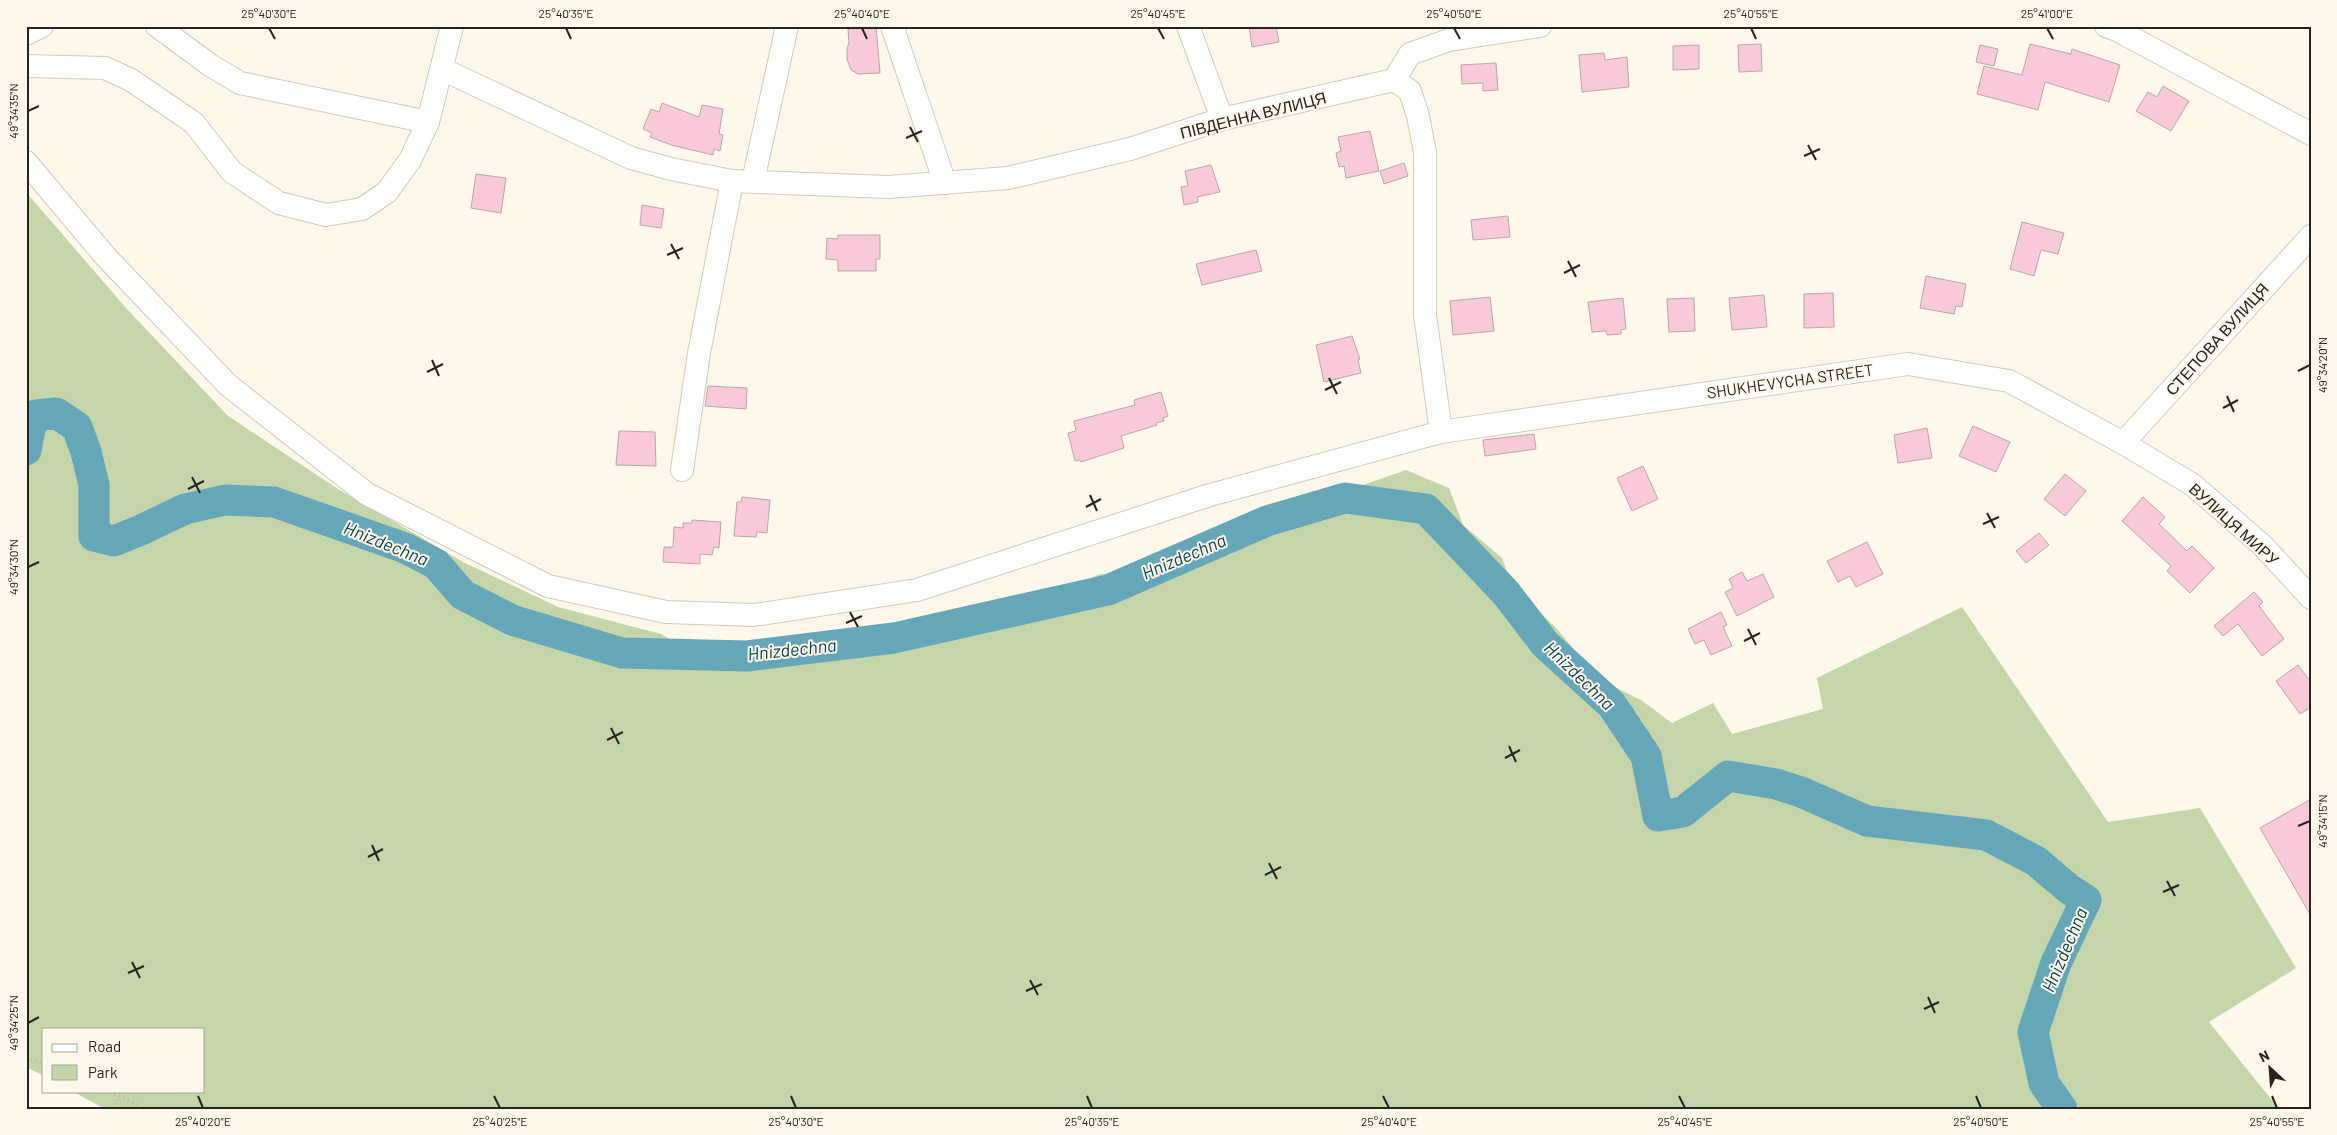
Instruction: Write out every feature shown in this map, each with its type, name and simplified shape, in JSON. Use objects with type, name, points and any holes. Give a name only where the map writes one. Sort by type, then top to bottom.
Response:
[{"type":"street","points":[[26,34],[42,26]]},
{"type":"street","points":[[157,26],[210,65],[240,83],[428,122]]},
{"type":"street","points":[[26,66],[104,68],[131,80],[194,123],[232,172],[278,203],[326,215],[362,209],[387,192],[410,160],[428,122],[452,26]]},
{"type":"street","points":[[682,470],[699,353],[743,181],[787,26]]},
{"type":"street","points":[[892,26],[945,183]]},
{"type":"street","points":[[1188,26],[1222,119]]},
{"type":"street","points":[[1441,432],[1426,315],[1425,153],[1418,116],[1410,92],[1394,80],[1410,54],[1448,40],[1540,26]]},
{"type":"street","points":[[2106,26],[2118,30],[2311,134]]},
{"type":"street","name":"ПІВДЕННА ВУЛИЦЯ","points":[[442,68],[631,158],[671,169],[743,181],[888,187],[1008,178],[1130,149],[1222,119],[1394,80]]},
{"type":"street","name":"SHUKHEVYCHA STREET","points":[[26,162],[106,257],[228,385],[366,494],[548,586],[666,612],[754,615],[918,590],[1210,495],[1441,432],[1908,364],[2008,381],[2123,443]]},
{"type":"street","name":"СТЕПОВА ВУЛИЦЯ","points":[[2123,443],[2311,236]]},
{"type":"street","name":"ВУЛИЦЯ МИРУ","points":[[2123,443],[2193,485],[2263,546],[2311,598]]},
{"type":"path","points":[[26,1057],[42,1064]]},
{"type":"path","points":[[112,1092],[145,1109]]},
{"type":"path","points":[[115,1109],[121,1096]]},
{"type":"green space","points":[[26,192],[126,308],[228,416],[338,489],[465,563],[558,607],[661,634],[713,664],[822,662],[975,634],[1025,617],[1065,589],[1100,574],[1152,576],[1190,556],[1206,538],[1261,538],[1297,508],[1406,470],[1449,488],[1463,525],[1502,558],[1512,584],[1558,630],[1598,679],[1641,700],[1672,723],[1713,703],[1732,734],[1823,709],[1817,678],[1962,607],[2108,822],[2200,808],[2296,968],[2209,1022],[2279,1109],[105,1109],[74,1092],[205,1092],[205,1028],[42,1028],[42,1075],[26,1067]]},
{"type":"building","points":[[876,26],[880,73],[858,74],[851,70],[847,59],[848,29]]},
{"type":"building","points":[[1249,26],[1276,26],[1279,42],[1252,47]]},
{"type":"building","points":[[1761,44],[1762,71],[1739,72],[1738,45]]},
{"type":"building","points":[[2030,44],[2071,54],[2072,49],[2120,65],[2109,102],[2045,82],[2038,110],[1977,94],[1984,66],[2022,75]]},
{"type":"building","points":[[1699,45],[1699,69],[1673,70],[1673,46]]},
{"type":"building","points":[[1980,45],[1998,49],[1994,66],[1976,62]]},
{"type":"building","points":[[1604,53],[1605,60],[1627,57],[1629,87],[1582,92],[1579,55]]},
{"type":"building","points":[[1496,63],[1498,90],[1483,91],[1483,83],[1462,84],[1461,65]]},
{"type":"building","points":[[2163,86],[2189,101],[2171,131],[2136,111],[2148,92],[2157,97]]},
{"type":"building","points":[[662,103],[699,117],[702,105],[723,109],[719,134],[723,135],[720,151],[714,149],[713,155],[671,145],[650,137],[652,133],[643,129],[651,109],[659,112]]},
{"type":"building","points":[[1370,131],[1379,171],[1346,178],[1344,166],[1339,167],[1336,153],[1341,151],[1338,137]]},
{"type":"building","points":[[1404,163],[1408,176],[1384,184],[1380,171]]},
{"type":"building","points":[[1211,165],[1220,192],[1197,197],[1198,202],[1184,205],[1181,187],[1188,186],[1185,171]]},
{"type":"building","points":[[476,174],[506,178],[501,213],[471,208]]},
{"type":"building","points":[[642,205],[664,209],[661,228],[640,225]]},
{"type":"building","points":[[1508,216],[1510,237],[1473,240],[1471,220]]},
{"type":"building","points":[[2022,222],[2064,233],[2058,254],[2041,250],[2034,276],[2010,269]]},
{"type":"building","points":[[838,235],[880,235],[880,259],[876,259],[876,271],[838,271],[838,260],[826,259],[827,238],[838,239]]},
{"type":"building","points":[[1256,250],[1262,271],[1202,285],[1196,264]]},
{"type":"building","points":[[1926,276],[1966,284],[1962,307],[1956,306],[1954,314],[1920,308]]},
{"type":"building","points":[[1833,293],[1834,327],[1804,328],[1804,294]]},
{"type":"building","points":[[1764,295],[1767,327],[1732,330],[1729,298]]},
{"type":"building","points":[[1490,297],[1494,331],[1453,335],[1450,301]]},
{"type":"building","points":[[1623,298],[1626,329],[1621,330],[1621,334],[1607,335],[1606,331],[1592,332],[1588,302]]},
{"type":"building","points":[[1694,298],[1695,331],[1669,332],[1667,299]]},
{"type":"building","points":[[1352,336],[1360,359],[1358,360],[1361,373],[1324,382],[1316,345]]},
{"type":"building","points":[[708,386],[747,388],[746,409],[705,406]]},
{"type":"building","points":[[1161,392],[1168,416],[1163,418],[1164,421],[1121,436],[1124,448],[1081,462],[1080,460],[1075,461],[1068,433],[1076,431],[1074,421],[1135,405],[1134,400]]},
{"type":"building","points":[[1973,426],[2010,442],[1996,472],[1959,456]]},
{"type":"building","points":[[1927,428],[1932,458],[1898,463],[1894,435]]},
{"type":"building","points":[[619,431],[655,432],[656,466],[616,465]]},
{"type":"building","points":[[1534,434],[1536,449],[1485,456],[1483,440]]},
{"type":"building","points":[[1643,466],[1658,499],[1632,511],[1617,478]]},
{"type":"building","points":[[2065,474],[2086,491],[2065,516],[2044,499]]},
{"type":"building","points":[[742,497],[770,500],[767,533],[757,532],[756,537],[734,536],[737,502],[741,502]]},
{"type":"building","points":[[2143,497],[2165,517],[2159,524],[2187,551],[2192,546],[2214,568],[2190,593],[2167,571],[2171,566],[2122,521]]},
{"type":"building","points":[[692,520],[721,522],[719,548],[714,547],[712,555],[700,554],[700,564],[663,562],[664,547],[673,547],[674,527],[683,528],[683,523],[692,523]]},
{"type":"building","points":[[2039,533],[2049,545],[2026,563],[2016,551]]},
{"type":"building","points":[[1867,542],[1883,574],[1856,587],[1850,576],[1838,582],[1827,561]]},
{"type":"building","points":[[1742,572],[1747,581],[1763,574],[1774,597],[1737,616],[1725,592],[1733,588],[1729,579]]},
{"type":"building","points":[[2254,592],[2263,602],[2259,606],[2284,639],[2262,656],[2238,624],[2223,636],[2214,626]]},
{"type":"building","points":[[1721,612],[1727,625],[1723,627],[1732,646],[1711,655],[1704,640],[1695,644],[1688,629]]},
{"type":"building","points":[[2298,665],[2311,682],[2311,707],[2300,714],[2276,681]]},
{"type":"building","points":[[2311,799],[2311,916],[2260,828]]},
{"type":"waterway","name":"Hnizdechna","points":[[26,450],[30,429],[36,415],[56,413],[77,427],[86,452],[94,485],[94,536],[114,541],[185,509],[225,500],[274,502],[405,548],[436,564],[463,595],[512,620],[622,653],[747,656],[894,638],[1108,590],[1267,521],[1345,498],[1426,509],[1506,593],[1545,644],[1612,705],[1646,756],[1658,816],[1683,812],[1728,776],[1776,784],[1801,792],[1867,821],[1986,835],[2036,861],[2069,889],[2086,900],[2056,963],[2033,1032],[2044,1083],[2062,1109]]}]
